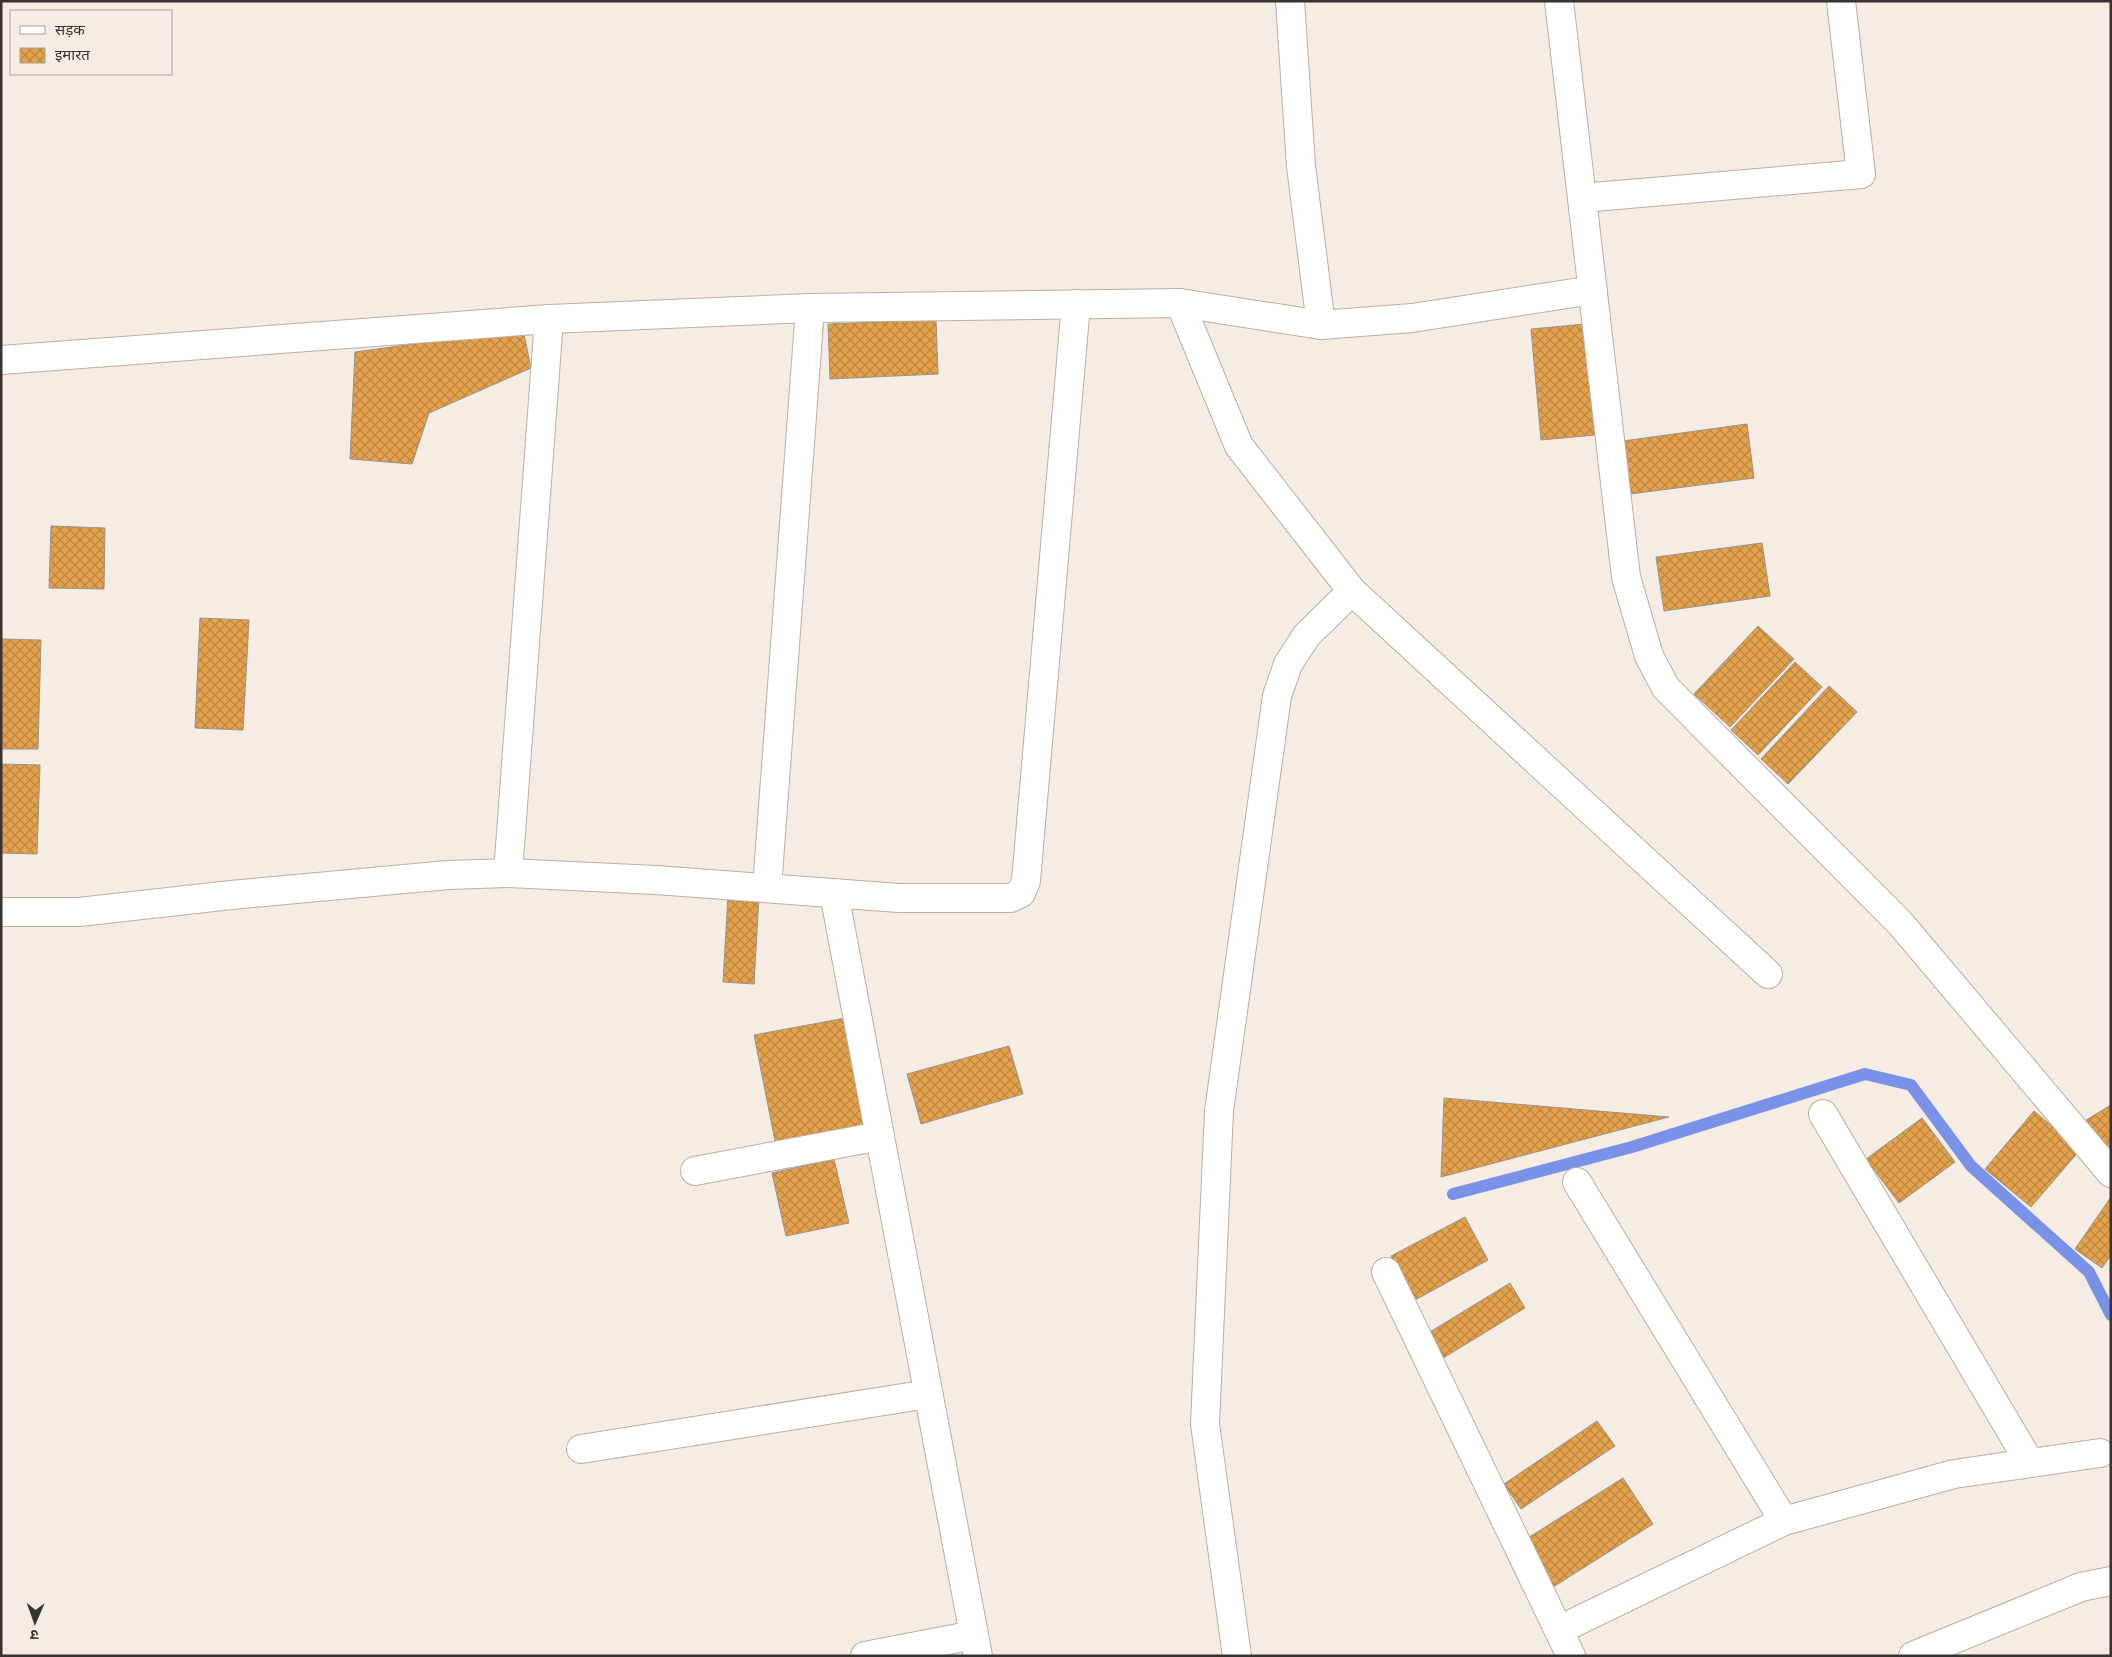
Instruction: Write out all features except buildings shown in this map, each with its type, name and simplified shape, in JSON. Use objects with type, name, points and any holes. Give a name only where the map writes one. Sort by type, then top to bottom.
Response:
[{"type":"street","points":[[1290,1],[1301,166],[1321,325]]},
{"type":"street","points":[[1559,1],[1626,577],[1649,656],[1666,688],[1900,922],[2111,1173]]},
{"type":"street","points":[[1582,198],[1861,174],[1841,1]]},
{"type":"street","points":[[1,360],[549,319],[810,308],[1180,303],[1321,325],[1412,318],[1593,290]]},
{"type":"street","points":[[1180,303],[1239,446],[1352,592],[1768,974]]},
{"type":"street","points":[[1,912],[79,912],[260,892],[448,875],[508,873],[656,880],[899,898],[1011,898],[1022,893],[1026,881],[1076,304]]},
{"type":"street","points":[[767,888],[810,308]]},
{"type":"street","points":[[508,873],[549,319]]},
{"type":"street","points":[[1236,1656],[1205,1424],[1219,1111],[1277,696],[1288,664],[1307,636],[1352,592]]},
{"type":"street","points":[[834,893],[976,1645],[865,1656]]},
{"type":"street","points":[[1822,1114],[2030,1463]]},
{"type":"street","points":[[695,1171],[880,1136]]},
{"type":"street","points":[[1578,1182],[1784,1521]]},
{"type":"street","points":[[1386,1272],[1571,1656]]},
{"type":"street","points":[[581,1449],[928,1394]]},
{"type":"street","points":[[1559,1630],[1784,1521],[1954,1474],[2100,1453]]},
{"type":"street","points":[[1913,1656],[2082,1588],[2111,1581]]},
{"type":"waterway","points":[[1453,1194],[1632,1147],[1865,1074],[1911,1085],[1971,1166],[2089,1272],[2111,1315]]}]
